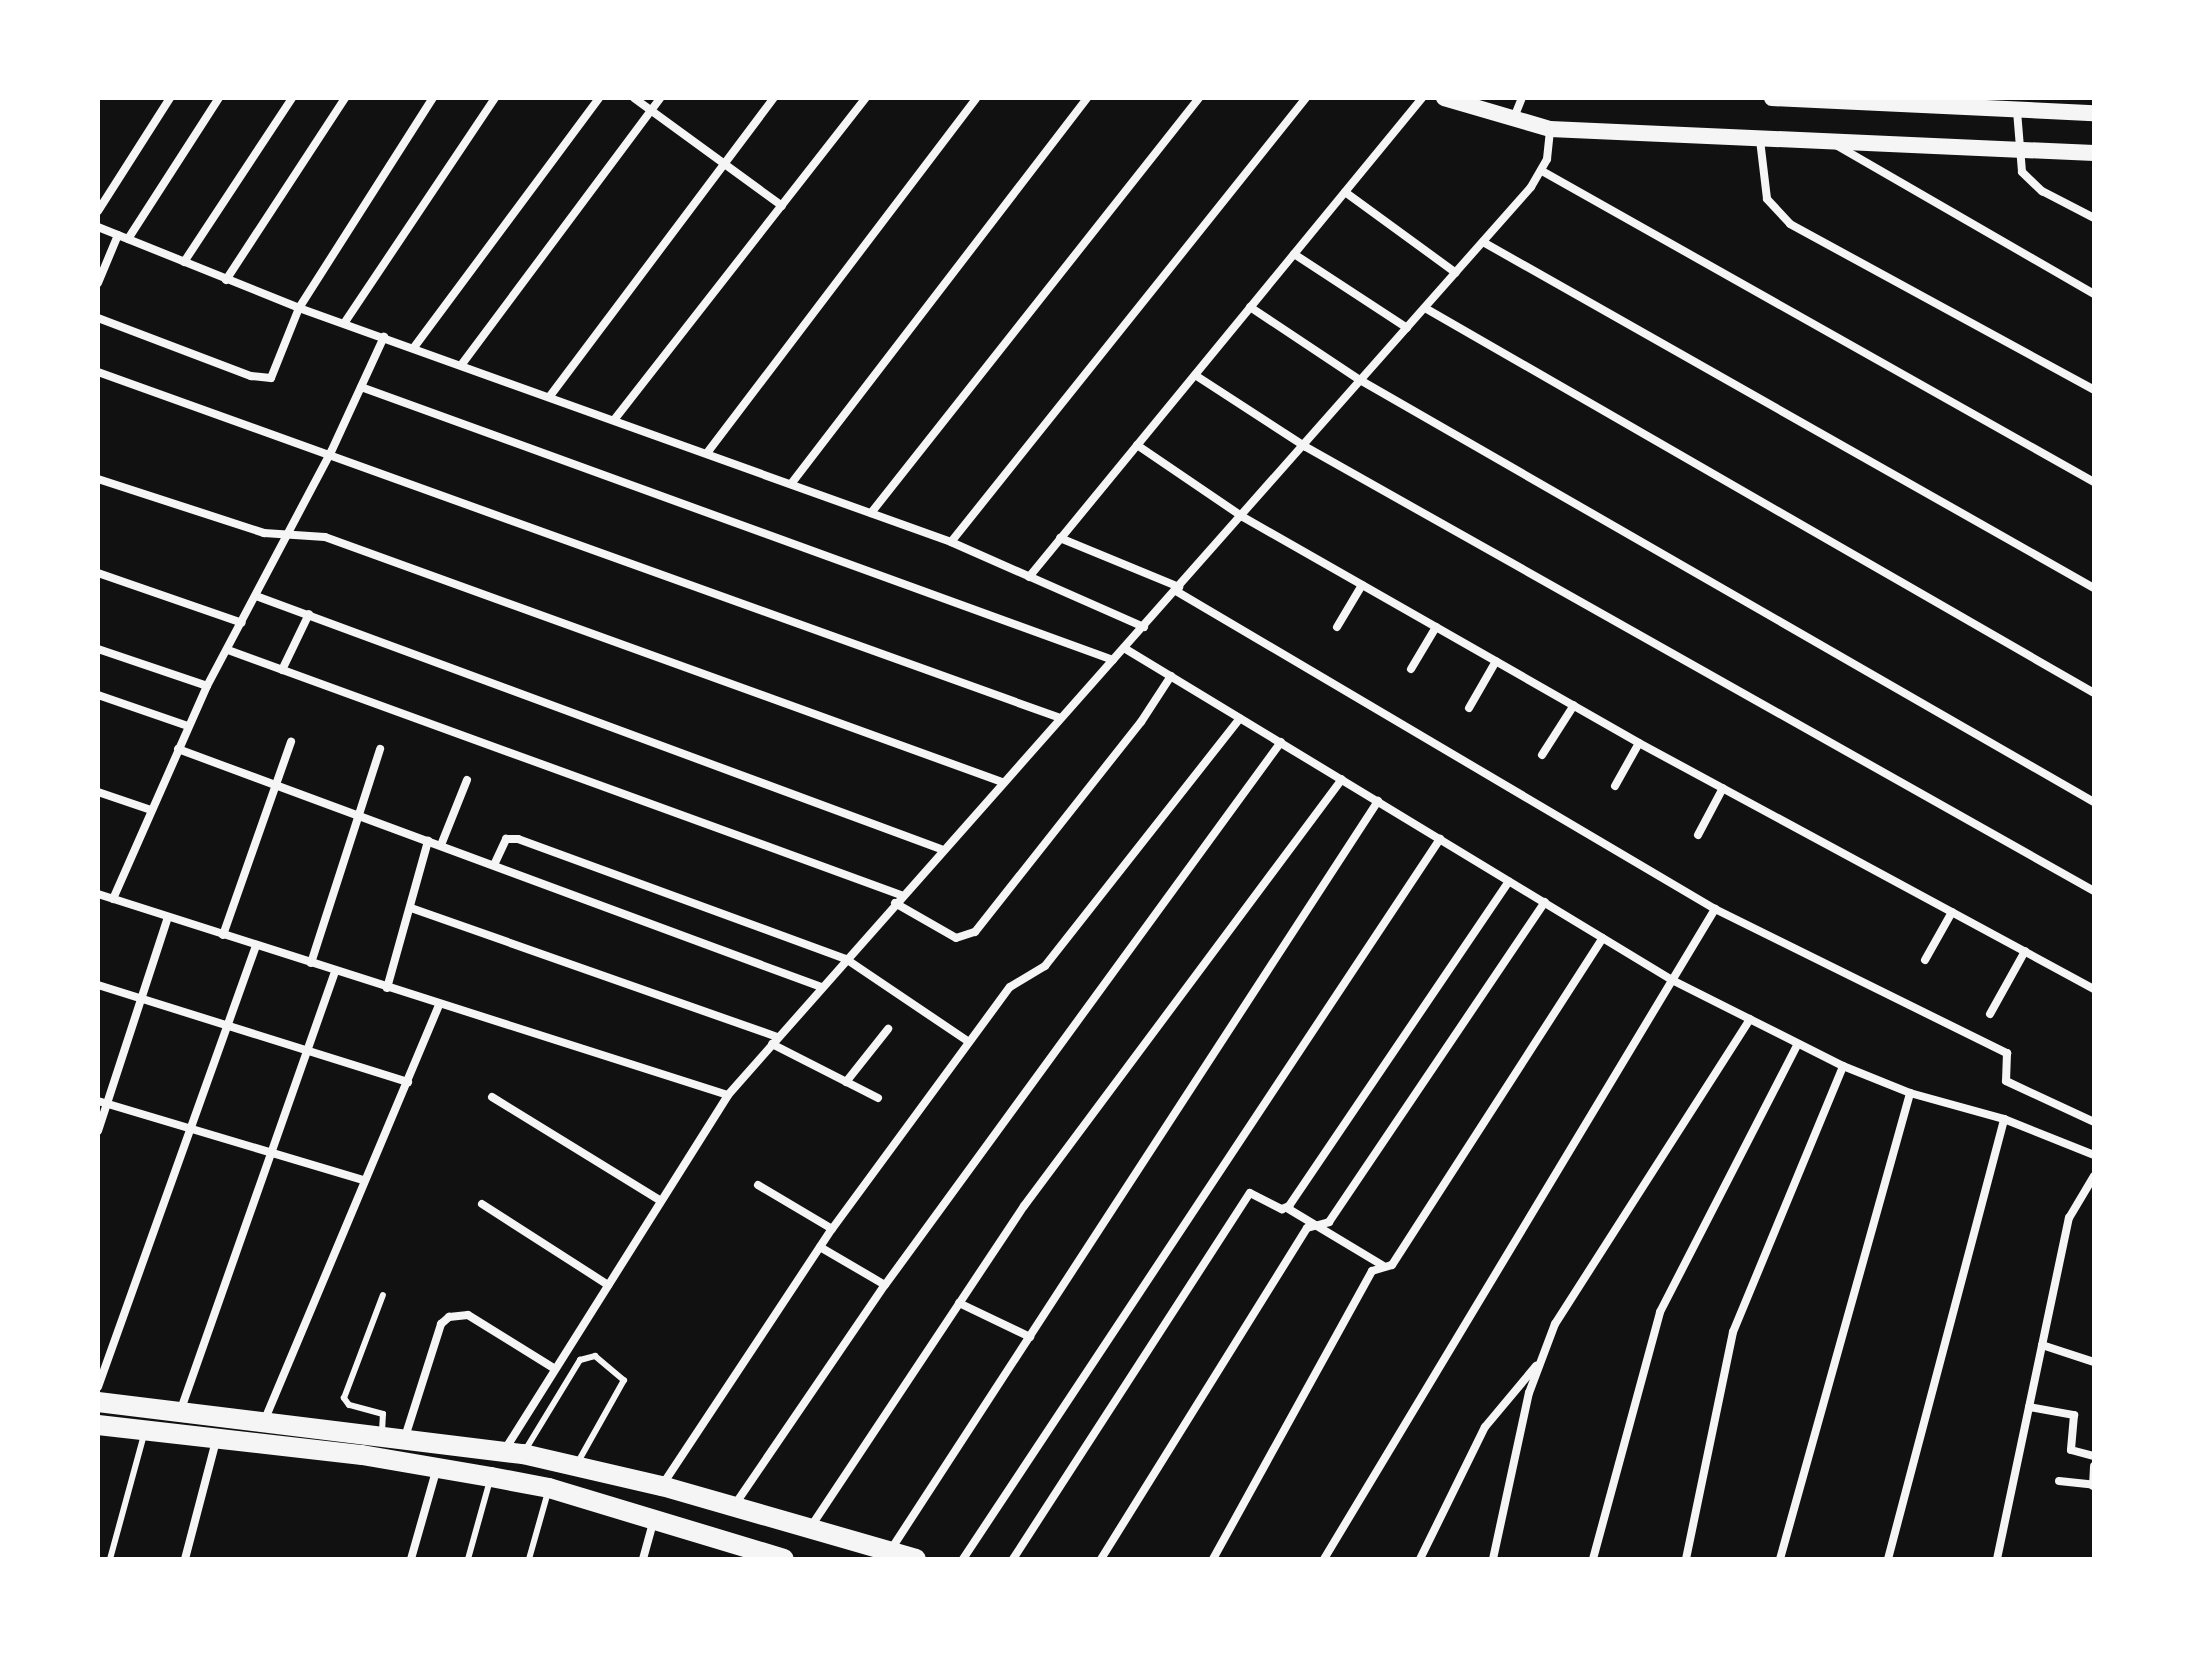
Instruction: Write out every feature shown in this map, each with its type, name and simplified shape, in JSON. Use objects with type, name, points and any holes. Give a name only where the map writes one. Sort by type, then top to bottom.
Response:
[{"type":"main road","points":[[1444,98],[1512,122],[1550,129],[2094,153]]},
{"type":"main road","points":[[1772,98],[2094,113]]},
{"type":"main road","points":[[98,1402],[265,1419],[513,1453],[576,1465],[662,1486],[916,1559]]},
{"type":"main road","points":[[98,1425],[217,1437],[437,1467],[549,1488],[784,1559]]},
{"type":"street","points":[[98,211],[170,98]]},
{"type":"street","points":[[128,239],[219,98]]},
{"type":"street","points":[[184,262],[292,98]]},
{"type":"street","points":[[226,280],[345,98]]},
{"type":"street","points":[[98,318],[267,380],[276,372],[299,308],[433,98]]},
{"type":"street","points":[[345,322],[495,98]]},
{"type":"street","points":[[415,346],[599,98]]},
{"type":"street","points":[[634,98],[782,206]]},
{"type":"street","points":[[462,364],[660,98]]},
{"type":"street","points":[[550,396],[774,98]]},
{"type":"street","points":[[614,420],[866,98]]},
{"type":"street","points":[[707,453],[976,98]]},
{"type":"street","points":[[791,484],[1087,98]]},
{"type":"street","points":[[871,513],[1199,98]]},
{"type":"street","points":[[951,542],[1306,98]]},
{"type":"street","points":[[1029,577],[1422,98]]},
{"type":"street","points":[[1512,122],[1522,98]]},
{"type":"street","points":[[2017,111],[2017,150],[2031,183],[2094,218]]},
{"type":"street","points":[[513,1453],[555,1369],[728,1095],[941,849],[1306,447],[1360,380],[1483,242],[1542,171],[1550,129]]},
{"type":"street","points":[[1760,140],[1767,199],[1790,224],[2094,390]]},
{"type":"street","points":[[1832,143],[2094,294]]},
{"type":"street","points":[[1542,171],[2094,482]]},
{"type":"street","points":[[1345,192],[1456,273]]},
{"type":"street","points":[[98,227],[299,308],[415,346],[951,542],[1144,627]]},
{"type":"street","points":[[98,283],[118,235]]},
{"type":"street","points":[[1483,242],[2094,588]]},
{"type":"street","points":[[1294,254],[1407,328]]},
{"type":"street","points":[[1250,307],[1360,380],[2094,802]]},
{"type":"street","points":[[1425,308],[2094,693]]},
{"type":"street","points":[[113,899],[207,686],[331,452],[384,337]]},
{"type":"street","points":[[98,372],[331,452],[1060,718]]},
{"type":"street","points":[[1195,375],[1306,447],[2094,891]]},
{"type":"street","points":[[361,387],[1113,660]]},
{"type":"street","points":[[1137,445],[1243,517],[1639,743],[2094,989]]},
{"type":"street","points":[[98,479],[286,536],[325,537],[1002,782]]},
{"type":"street","points":[[1060,538],[1178,589],[1715,909],[2007,1053],[2006,1081],[2094,1122]]},
{"type":"street","points":[[98,573],[242,623]]},
{"type":"street","points":[[1337,627],[1362,585]]},
{"type":"street","points":[[256,596],[941,849]]},
{"type":"street","points":[[282,670],[309,614]]},
{"type":"street","points":[[1411,669],[1436,627]]},
{"type":"street","points":[[1124,648],[1672,980],[1843,1066],[1910,1093],[2004,1119],[2094,1155]]},
{"type":"street","points":[[98,649],[207,686]]},
{"type":"street","points":[[228,650],[901,895]]},
{"type":"street","points":[[1469,708],[1496,661]]},
{"type":"street","points":[[895,903],[956,938],[975,932],[1141,722],[1171,676]]},
{"type":"street","points":[[98,695],[188,726]]},
{"type":"street","points":[[1542,755],[1574,705]]},
{"type":"street","points":[[662,1486],[832,1229],[1010,987],[1045,966],[1240,718]]},
{"type":"street","points":[[223,935],[291,742]]},
{"type":"street","points":[[734,1506],[885,1285],[1281,742]]},
{"type":"street","points":[[1615,786],[1639,743]]},
{"type":"street","points":[[178,749],[821,987]]},
{"type":"street","points":[[311,963],[356,815],[380,749]]},
{"type":"street","points":[[810,1528],[1033,1194],[1342,779]]},
{"type":"street","points":[[441,845],[467,780]]},
{"type":"street","points":[[1698,835],[1723,788]]},
{"type":"street","points":[[98,792],[151,810]]},
{"type":"street","points":[[890,1551],[1378,801]]},
{"type":"street","points":[[494,865],[506,839],[518,839],[846,959],[969,1042]]},
{"type":"street","points":[[963,1559],[1440,839]]},
{"type":"street","points":[[387,988],[428,841]]},
{"type":"street","points":[[1287,1208],[1509,881]]},
{"type":"street","points":[[98,894],[728,1095]]},
{"type":"street","points":[[1101,1559],[1307,1228],[1329,1222],[1545,902]]},
{"type":"street","points":[[411,908],[775,1040],[878,1098]]},
{"type":"street","points":[[1324,1559],[1715,909]]},
{"type":"street","points":[[1925,960],[1952,912]]},
{"type":"street","points":[[98,1131],[102,1103],[168,917]]},
{"type":"street","points":[[1213,1559],[1372,1271],[1392,1265],[1603,938]]},
{"type":"street","points":[[98,1387],[256,945]]},
{"type":"street","points":[[1990,1014],[2025,951]]},
{"type":"street","points":[[181,1409],[273,1155],[335,971]]},
{"type":"street","points":[[98,985],[408,1082]]},
{"type":"street","points":[[265,1419],[439,1005]]},
{"type":"street","points":[[1493,1559],[1539,1364],[1575,1286],[1750,1019]]},
{"type":"street","points":[[846,1082],[888,1029]]},
{"type":"street","points":[[1593,1559],[1660,1312],[1798,1044]]},
{"type":"street","points":[[1686,1559],[1733,1332],[1843,1066]]},
{"type":"street","points":[[1780,1559],[1910,1093]]},
{"type":"street","points":[[492,1097],[661,1201]]},
{"type":"street","points":[[102,1103],[363,1180]]},
{"type":"street","points":[[1888,1559],[2004,1119]]},
{"type":"street","points":[[1997,1559],[2073,1205],[2094,1176]]},
{"type":"street","points":[[758,1185],[832,1229]]},
{"type":"street","points":[[1013,1559],[1250,1193],[1287,1208],[1385,1266]]},
{"type":"street","points":[[482,1204],[608,1285]]},
{"type":"street","points":[[820,1247],[885,1285]]},
{"type":"street","points":[[959,1303],[1030,1337]]},
{"type":"street","points":[[404,1439],[441,1324],[449,1317],[468,1315],[555,1369]]},
{"type":"street","points":[[2042,1345],[2094,1362]]},
{"type":"street","points":[[1420,1559],[1485,1427],[1509,1393],[1539,1364]]},
{"type":"street","points":[[2029,1407],[2074,1415],[2071,1450],[2094,1456]]},
{"type":"street","points":[[185,1559],[217,1437]]},
{"type":"street","points":[[2059,1481],[2092,1485],[2094,1466]]},
{"type":"street","points":[[411,1559],[437,1467]]},
{"type":"street","points":[[643,1559],[654,1519]]},
{"type":"lane","points":[[381,1435],[383,1414],[349,1405],[344,1398],[383,1295]]},
{"type":"lane","points":[[513,1453],[580,1360],[595,1356],[624,1380],[576,1465]]},
{"type":"lane","points":[[110,1559],[145,1429]]},
{"type":"lane","points":[[468,1559],[491,1477]]},
{"type":"lane","points":[[529,1559],[549,1488]]}]
